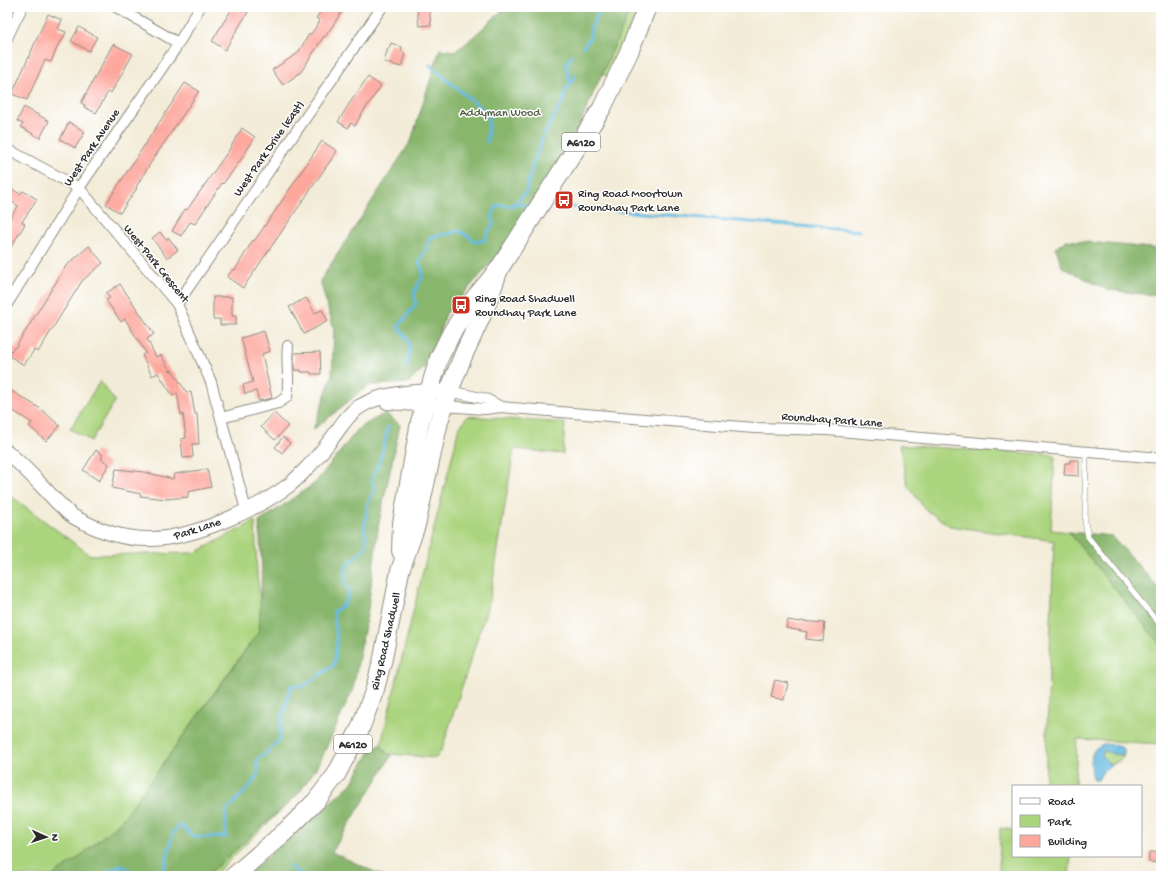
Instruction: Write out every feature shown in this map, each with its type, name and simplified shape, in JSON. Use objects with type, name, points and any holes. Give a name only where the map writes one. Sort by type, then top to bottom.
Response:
[{"type":"highway","name":"A6120","points":[[426,398],[439,358],[452,332],[474,299],[500,269],[602,108],[629,52],[647,7]]},
{"type":"highway","name":"A6120","points":[[446,398],[486,306],[500,269]]},
{"type":"highway","name":"Ring Road Shadwell","points":[[400,571],[402,523],[410,474],[426,398]]},
{"type":"highway","name":"Ring Road Shadwell","points":[[234,876],[287,830],[316,801],[336,775],[354,742],[365,716],[383,658],[400,571],[416,525],[439,421],[446,398]]},
{"type":"street","points":[[7,38],[22,7]]},
{"type":"street","points":[[116,7],[178,43]]},
{"type":"street","name":"West Park Avenue","points":[[7,304],[79,188],[178,43],[200,7]]},
{"type":"street","name":"West Park Drive (East)","points":[[177,304],[382,7]]},
{"type":"street","name":"West Park Crescent","points":[[7,149],[79,188],[177,304],[211,382],[246,510]]},
{"type":"street","points":[[221,418],[278,403],[287,397],[288,346]]},
{"type":"street","name":"Park Lane","points":[[7,452],[21,463],[72,516],[96,528],[122,536],[151,540],[176,537],[212,525],[246,510],[267,500],[290,485],[323,450],[348,416],[359,407],[389,395],[446,398]]},
{"type":"street","name":"Roundhay Park Lane","points":[[446,398],[486,399],[501,407]]},
{"type":"street","name":"Roundhay Park Lane","points":[[446,398],[485,409],[501,407],[754,428],[827,430],[1161,458]]},
{"type":"lane","points":[[1086,452],[1085,522],[1088,537],[1161,626]]},
{"type":"green space","name":"Addyman Wood","points":[[506,7],[630,7],[628,15],[576,132],[518,232],[446,314],[428,364],[408,383],[369,385],[313,430],[332,375],[334,329],[320,281],[411,141],[440,49],[454,51],[463,46]]},
{"type":"green space","points":[[630,7],[638,7],[611,77],[602,74],[628,15]]},
{"type":"green space","points":[[1066,240],[1161,249],[1161,296],[1108,290],[1062,267],[1056,248]]},
{"type":"green space","points":[[100,381],[115,401],[91,441],[70,429]]},
{"type":"green space","points":[[385,413],[400,425],[379,522],[368,609],[353,689],[319,764],[299,793],[206,876],[52,876],[77,859],[122,820],[259,632],[262,570],[259,522],[315,483],[359,428]]},
{"type":"green space","points":[[467,416],[565,423],[563,454],[514,449],[490,599],[442,749],[436,758],[387,754],[381,744],[458,430]]},
{"type":"green space","points":[[899,445],[1055,455],[1051,530],[1069,532],[1161,646],[1161,744],[1077,739],[1075,785],[1045,785],[1054,541],[950,526],[925,509],[908,486]]},
{"type":"green space","points":[[7,493],[90,555],[195,553],[255,521],[257,575],[262,613],[259,631],[122,820],[77,859],[52,876],[7,876]]},
{"type":"green space","points":[[1069,532],[1112,536],[1161,591],[1161,646]]},
{"type":"green space","points":[[381,744],[387,754],[392,755],[332,852],[383,876],[245,876],[351,784],[369,753]]},
{"type":"green space","points":[[1103,751],[1124,755],[1120,761],[1112,764],[1107,762],[1102,757]]},
{"type":"green space","points":[[299,793],[213,876],[206,876],[214,869]]},
{"type":"green space","points":[[1000,828],[1012,830],[1012,857],[1071,857],[1069,876],[999,876]]},
{"type":"water","points":[[1103,744],[1116,745],[1124,749],[1124,755],[1103,751],[1102,757],[1107,762],[1112,764],[1103,771],[1098,780],[1094,780],[1091,766],[1092,754],[1095,749]]},
{"type":"building","points":[[233,7],[251,7],[225,50],[212,41]]},
{"type":"building","points":[[324,7],[345,7],[301,72],[283,85],[272,70],[298,53],[309,34],[311,34],[320,21],[316,18]]},
{"type":"building","points":[[429,7],[431,25],[419,26],[417,8]]},
{"type":"building","points":[[48,14],[62,20],[58,29],[66,32],[62,41],[60,41],[51,62],[45,60],[27,100],[12,94]]},
{"type":"building","points":[[79,27],[97,37],[89,51],[71,41]]},
{"type":"building","points":[[391,43],[402,47],[401,51],[405,53],[401,67],[384,62]]},
{"type":"building","points":[[113,44],[133,54],[111,93],[108,92],[96,113],[84,107],[85,105],[81,103]]},
{"type":"building","points":[[368,77],[381,86],[355,126],[351,123],[348,128],[338,122]]},
{"type":"building","points":[[185,83],[199,91],[150,164],[136,187],[137,188],[120,213],[106,204]]},
{"type":"building","points":[[24,107],[49,121],[40,138],[21,127],[23,124],[17,121]]},
{"type":"building","points":[[69,122],[85,132],[75,148],[60,139]]},
{"type":"building","points":[[242,128],[255,137],[242,158],[223,184],[222,183],[195,224],[190,222],[181,236],[172,231],[185,209],[187,210],[229,150]]},
{"type":"building","points":[[322,141],[337,151],[243,288],[227,277],[233,269],[235,270],[253,240],[254,241],[271,217]]},
{"type":"building","points":[[7,186],[20,194],[23,191],[37,199],[22,222],[25,224],[7,254],[7,223],[18,206],[7,198]]},
{"type":"building","points":[[160,232],[166,240],[168,237],[178,250],[167,258],[152,238]]},
{"type":"building","points":[[89,246],[103,263],[82,281],[38,352],[34,350],[24,365],[8,355],[14,347],[15,348],[66,266]]},
{"type":"building","points":[[120,284],[154,334],[147,339],[156,357],[161,355],[170,371],[172,370],[187,393],[191,392],[195,414],[197,414],[199,444],[192,444],[193,457],[183,458],[181,439],[186,438],[183,414],[181,415],[177,393],[173,396],[158,373],[152,376],[142,355],[146,353],[125,319],[121,322],[106,300],[110,298],[106,293]]},
{"type":"building","points":[[213,297],[232,297],[232,316],[236,316],[236,325],[220,325],[220,319],[213,319]]},
{"type":"building","points":[[306,298],[315,313],[322,310],[328,321],[304,334],[289,307]]},
{"type":"building","points":[[264,331],[270,351],[262,354],[272,398],[259,401],[256,391],[245,394],[243,385],[253,382],[241,338]]},
{"type":"building","points":[[320,352],[321,374],[311,374],[311,372],[294,370],[294,353]]},
{"type":"building","points":[[7,388],[41,409],[60,426],[46,441],[29,426],[32,423],[7,407]]},
{"type":"building","points":[[274,413],[288,426],[275,440],[261,427]]},
{"type":"building","points":[[283,437],[290,443],[282,453],[275,447]]},
{"type":"building","points":[[96,450],[103,455],[101,459],[109,464],[99,481],[83,470]]},
{"type":"building","points":[[1070,460],[1079,460],[1079,476],[1064,475],[1065,463],[1070,463]]},
{"type":"building","points":[[116,469],[144,472],[173,479],[174,474],[207,469],[211,487],[188,492],[188,497],[167,499],[140,496],[141,494],[112,488]]},
{"type":"building","points":[[788,620],[825,623],[823,641],[806,639],[807,632],[786,628]]},
{"type":"building","points":[[775,680],[788,683],[784,700],[771,697]]},
{"type":"building","points":[[1149,852],[1161,852],[1160,863],[1149,862]]},
{"type":"waterway","points":[[583,47],[590,38],[590,30],[601,7]]},
{"type":"waterway","points":[[570,83],[566,64],[572,55]]},
{"type":"waterway","points":[[430,65],[489,115],[487,142]]},
{"type":"waterway","points":[[406,367],[410,345],[398,327],[416,304],[414,294],[423,272],[419,262],[426,250],[430,237],[459,231],[476,242],[485,240],[489,230],[494,224],[492,219],[495,208],[499,205],[512,206],[526,192],[530,174],[543,136],[564,100],[564,94],[575,76]]},
{"type":"waterway","points":[[513,205],[532,205]]},
{"type":"waterway","points":[[571,207],[860,231]]},
{"type":"waterway","points":[[150,876],[155,875],[165,867],[173,833],[180,825],[194,837],[226,837],[226,811],[251,785],[258,774],[257,759],[264,755],[279,740],[282,716],[292,685],[302,687],[334,665],[337,639],[334,611],[343,606],[350,592],[345,582],[346,566],[366,547],[364,527],[367,505],[375,489],[371,480],[381,457],[388,427]]},
{"type":"waterway","points":[[103,876],[121,865],[139,876]]},
{"type":"waterway","points":[[289,866],[303,876]]},
{"type":"place","name":"Ring Road Moortown Roundhay Park Lane","points":[[564,200]]},
{"type":"place","name":"Ring Road Shadwell Roundhay Park Lane","points":[[461,305]]}]
